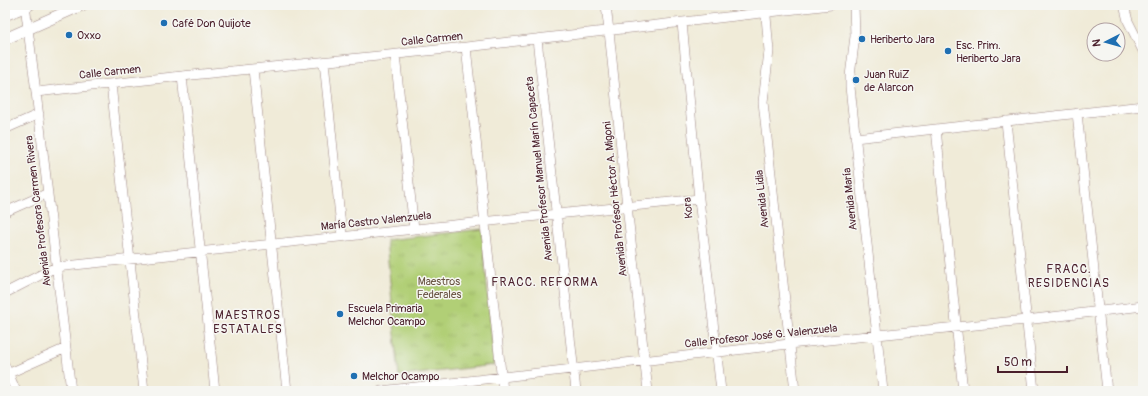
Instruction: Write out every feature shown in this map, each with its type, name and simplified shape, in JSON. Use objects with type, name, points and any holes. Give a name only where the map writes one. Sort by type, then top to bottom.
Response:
[{"type":"main road","points":[[5,39],[82,5]]},
{"type":"main road","points":[[5,15],[26,6]]},
{"type":"street","name":"Avenida Profesor Héctor A. Migoni","points":[[606,5],[648,391]]},
{"type":"street","name":"Calle Carmen","points":[[36,92],[395,55],[682,23],[766,9],[830,5]]},
{"type":"street","name":"Avenida María","points":[[854,5],[855,36],[850,87],[883,391]]},
{"type":"street","points":[[1124,5],[1128,21],[1143,51]]},
{"type":"street","name":"Avenida Profesora Carmen Rivera","points":[[26,6],[27,29],[39,114],[71,391]]},
{"type":"street","name":"Avenida Lidia","points":[[766,9],[769,51],[763,102],[795,391]]},
{"type":"street","name":"Kora","points":[[682,23],[699,199],[722,391]]},
{"type":"street","name":"Avenida Profesor Manuel Marín Capaceta","points":[[537,39],[576,391]]},
{"type":"street","points":[[466,47],[503,391]]},
{"type":"street","points":[[395,55],[414,229]]},
{"type":"street","points":[[324,62],[342,236]]},
{"type":"street","points":[[253,69],[287,391]]},
{"type":"street","points":[[182,76],[215,391]]},
{"type":"street","points":[[111,84],[144,391]]},
{"type":"street","points":[[855,138],[1143,106]]},
{"type":"street","points":[[1077,113],[1107,391]]},
{"type":"street","points":[[5,129],[39,114]]},
{"type":"street","points":[[1006,121],[1034,391]]},
{"type":"street","points":[[936,129],[963,391]]},
{"type":"street","points":[[5,212],[48,193]]},
{"type":"street","name":"María Castro Valenzuela","points":[[56,267],[699,199]]},
{"type":"street","points":[[5,293],[56,267]]},
{"type":"street","name":"Calle Profesor José G. Valenzuela","points":[[381,391],[431,388],[717,352],[1026,320],[1143,306]]},
{"type":"street","points":[[16,391],[6,372],[66,348]]},
{"type":"green space","name":"Maestros Federales","points":[[482,229],[494,365],[399,376],[386,240]]},
{"type":"place","name":"Café Don Quijote","points":[[164,23]]},
{"type":"place","name":"Oxxo","points":[[69,35]]},
{"type":"place","name":"Heriberto Jara","points":[[862,39]]},
{"type":"place","name":"Esc. Prim. Heriberto Jara","points":[[948,51]]},
{"type":"place","name":"Juan RuiZ de Alarcon","points":[[856,80]]},
{"type":"place","name":"Escuela Primaria Melchor Ocampo","points":[[340,314]]},
{"type":"place","name":"Melchor Ocampo","points":[[354,376]]},
{"type":"district","name":"FRACC. RESIDENCIAS","points":[[1069,276]]},
{"type":"district","name":"FRACC. REFORMA","points":[[545,282]]},
{"type":"district","name":"MAESTROS ESTATALES","points":[[248,322]]}]
